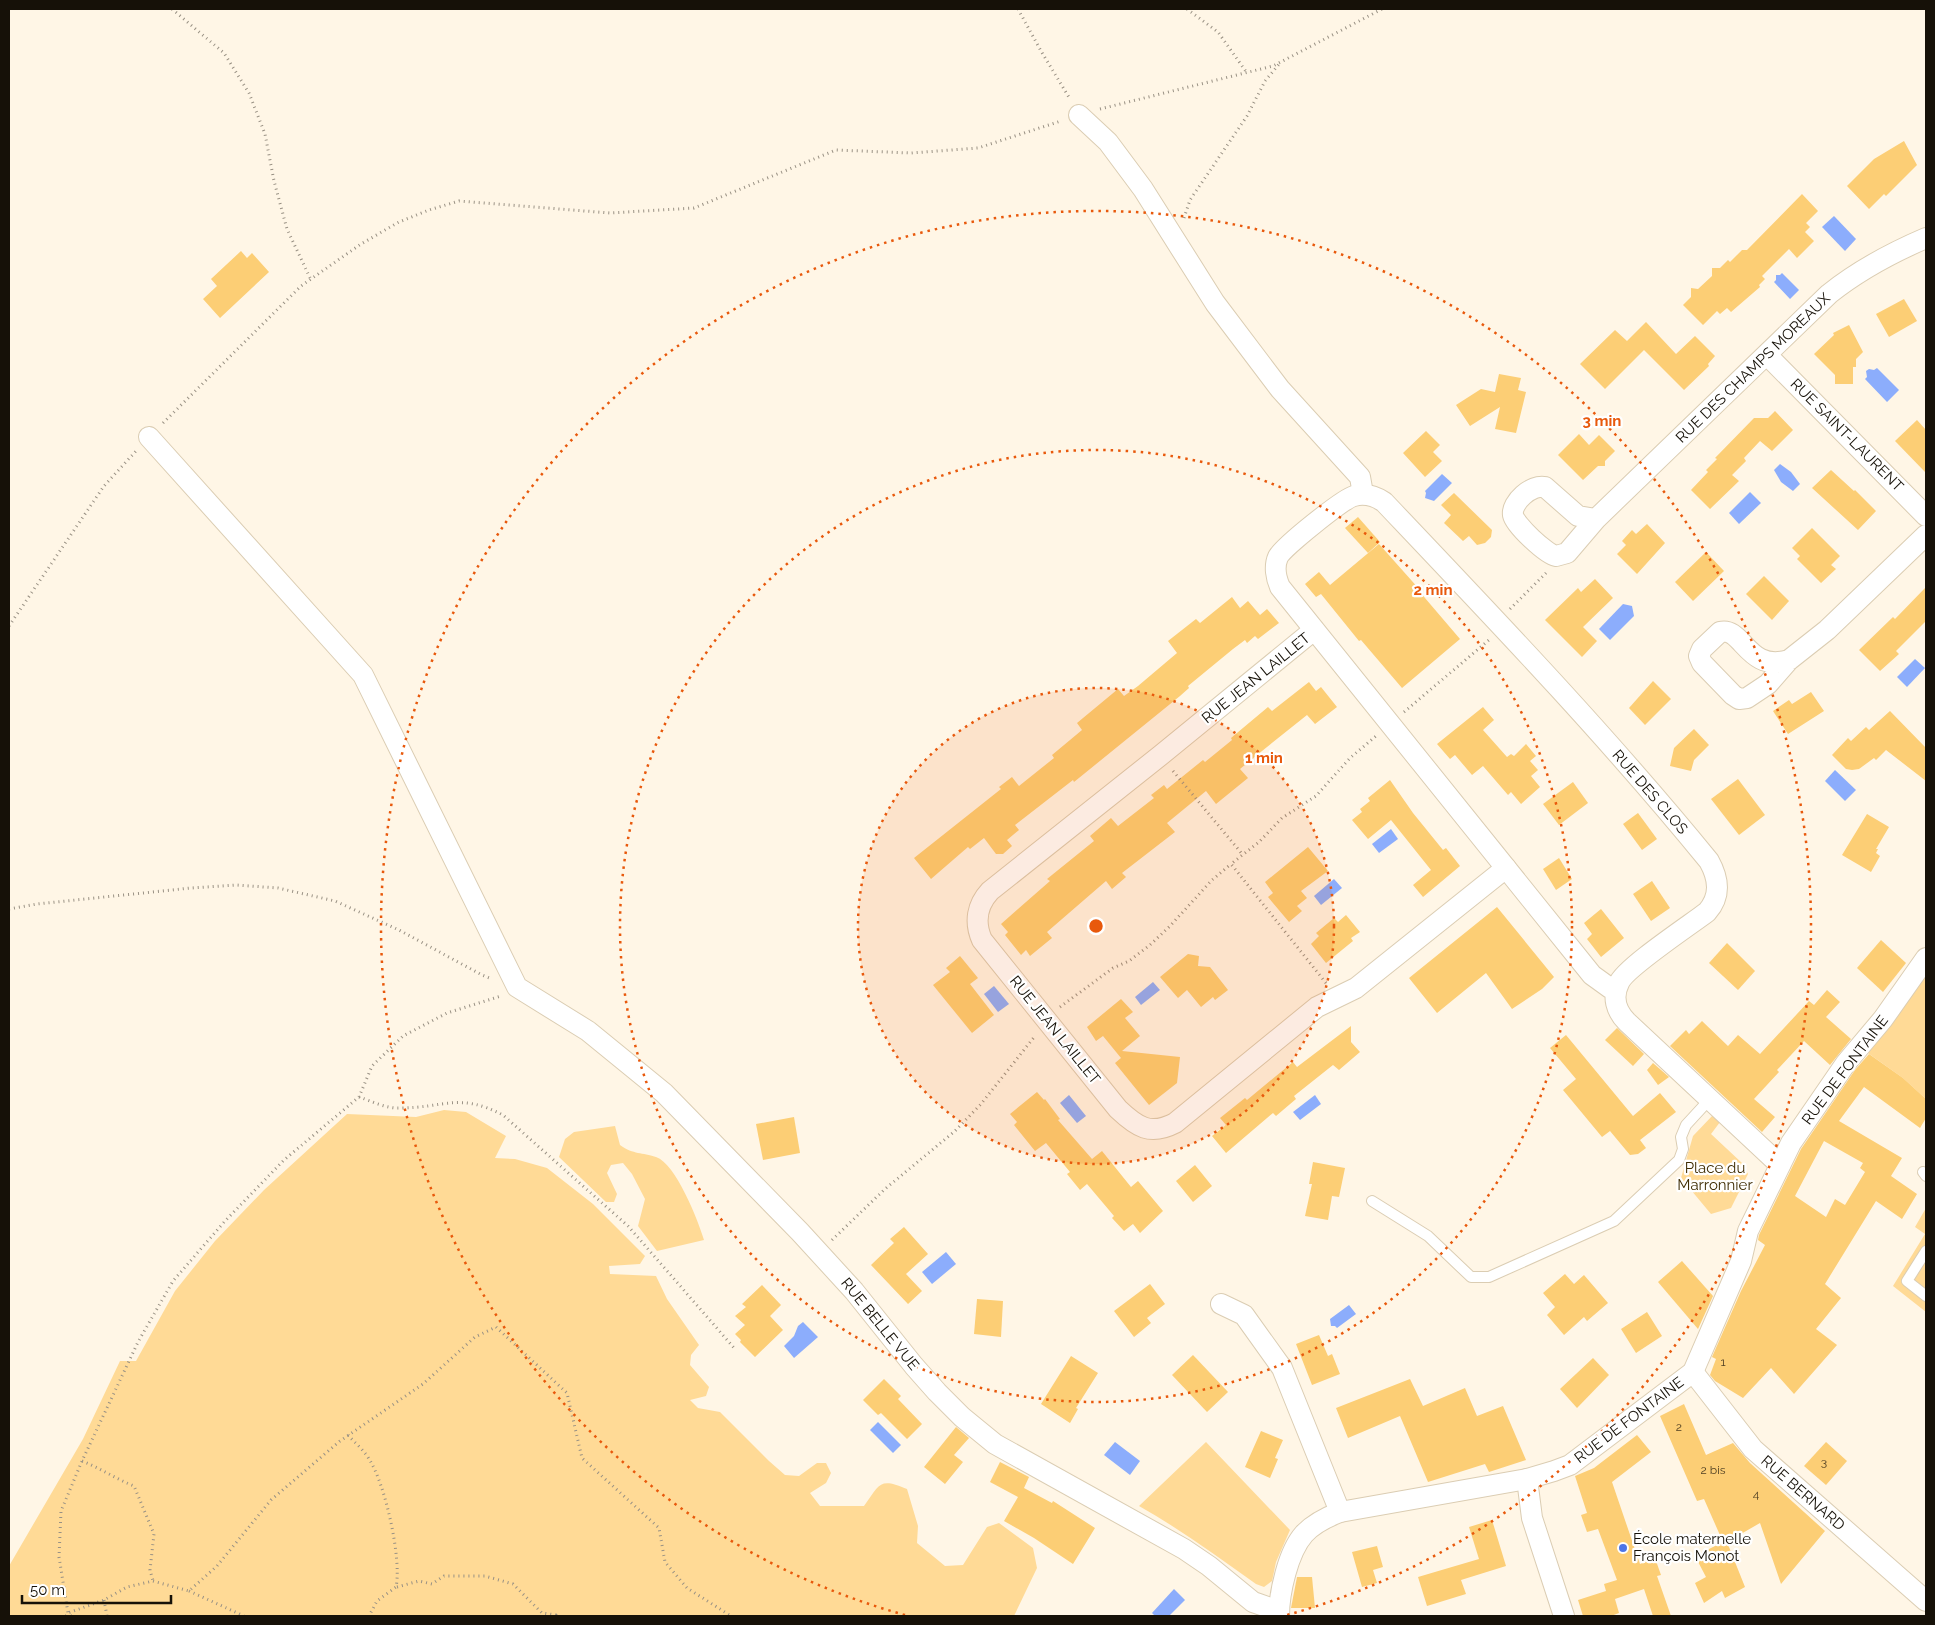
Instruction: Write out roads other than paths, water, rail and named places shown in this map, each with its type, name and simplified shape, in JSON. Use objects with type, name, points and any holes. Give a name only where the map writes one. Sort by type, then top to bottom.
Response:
[{"type":"street","points":[[1080,115],[1108,142],[1143,189],[1216,303],[1280,389],[1360,477],[1363,494]]},
{"type":"street","name":"RUE DES CHAMPS MOREAUX","points":[[1596,519],[1578,516],[1544,487],[1535,486],[1530,488],[1514,507],[1513,516],[1546,552],[1556,556],[1567,553],[1596,519],[1767,355],[1814,307],[1845,281],[1878,260],[1926,238]]},
{"type":"street","name":"RUE SAINT-LAURENT","points":[[1767,355],[1926,516]]},
{"type":"street","name":"RUE BELLE VUE","points":[[150,437],[363,675],[517,987],[588,1031],[664,1093],[854,1291],[914,1366],[950,1405],[978,1431],[995,1444],[1184,1549],[1209,1566],[1252,1602],[1279,1613]]},
{"type":"street","name":"RUE DES CLOS","points":[[1363,494],[1377,497],[1384,502],[1500,626],[1649,788],[1709,861],[1715,872],[1717,894],[1714,903],[1707,912],[1624,974],[1616,989]]},
{"type":"street","name":"RUE JEAN LAILLET","points":[[1363,494],[1348,498],[1287,546],[1278,557],[1276,570],[1280,587],[1592,975],[1610,988],[1616,989]]},
{"type":"street","points":[[1789,660],[1827,630],[1926,535]]},
{"type":"street","name":"RUE JEAN LAILLET","points":[[1314,630],[990,891],[980,904],[978,930],[982,940],[1118,1109],[1130,1120],[1141,1127],[1151,1130],[1163,1129],[1175,1123],[1317,1007],[1356,988],[1506,868]]},
{"type":"street","name":"RUE DE FONTAINE","points":[[1279,1613],[1286,1574],[1296,1547],[1303,1535],[1319,1521],[1340,1512],[1527,1479],[1570,1465],[1693,1372],[1741,1261],[1748,1231],[1791,1143],[1846,1063],[1883,1019],[1926,958]]},
{"type":"street","points":[[1616,989],[1617,1009],[1622,1017],[1780,1165]]},
{"type":"street","points":[[1221,1304],[1244,1314],[1282,1368],[1340,1512]]},
{"type":"street","name":"RUE BERNARD","points":[[1693,1372],[1753,1448],[1926,1601]]},
{"type":"street","points":[[1527,1479],[1532,1518],[1564,1616]]},
{"type":"lane","points":[[1372,1201],[1428,1236],[1471,1276],[1489,1277],[1527,1262],[1614,1221],[1679,1160],[1683,1149],[1682,1137],[1686,1125],[1709,1100]]},
{"type":"lane","points":[[1926,1251],[1907,1280],[1926,1296]]},
{"type":"water","points":[[1834,216],[1856,239],[1845,251],[1822,227]]},
{"type":"water","points":[[1782,273],[1799,290],[1790,299],[1774,282],[1776,275]]},
{"type":"water","points":[[1877,368],[1899,390],[1887,402],[1865,379],[1867,377],[1866,371]]},
{"type":"water","points":[[1780,464],[1791,472],[1800,484],[1793,491],[1781,482],[1774,470]]},
{"type":"water","points":[[1442,474],[1452,483],[1434,501],[1425,498],[1425,491]]},
{"type":"water","points":[[1750,492],[1761,503],[1739,524],[1729,513]]},
{"type":"water","points":[[1623,604],[1632,606],[1634,616],[1610,640],[1599,629]]},
{"type":"water","points":[[1915,659],[1925,668],[1907,687],[1897,677]]},
{"type":"water","points":[[1835,770],[1856,790],[1845,801],[1825,781]]},
{"type":"water","points":[[1391,829],[1398,839],[1379,853],[1372,844]]},
{"type":"water","points":[[1334,879],[1342,888],[1321,905],[1314,896]]},
{"type":"water","points":[[1153,982],[1160,990],[1141,1005],[1135,997]]},
{"type":"water","points":[[994,986],[1009,1004],[998,1012],[984,994]]},
{"type":"water","points":[[1069,1095],[1086,1116],[1077,1123],[1060,1103]]},
{"type":"water","points":[[1315,1095],[1321,1104],[1300,1120],[1293,1112]]},
{"type":"water","points":[[946,1252],[956,1264],[932,1284],[922,1272]]},
{"type":"water","points":[[1349,1305],[1356,1314],[1337,1328],[1331,1326],[1330,1319]]},
{"type":"water","points":[[803,1322],[818,1337],[794,1358],[784,1346],[794,1336],[798,1326]]},
{"type":"water","points":[[878,1422],[901,1445],[893,1453],[870,1430]]},
{"type":"water","points":[[1115,1442],[1140,1461],[1130,1475],[1104,1455]]},
{"type":"water","points":[[1174,1589],[1185,1600],[1169,1616],[1155,1616],[1152,1613]]},
{"type":"place","name":"École maternelle François Monot","points":[[1623,1548]]},
{"type":"park label","name":"Place du Marronnier","points":[[1715,1176]]}]
